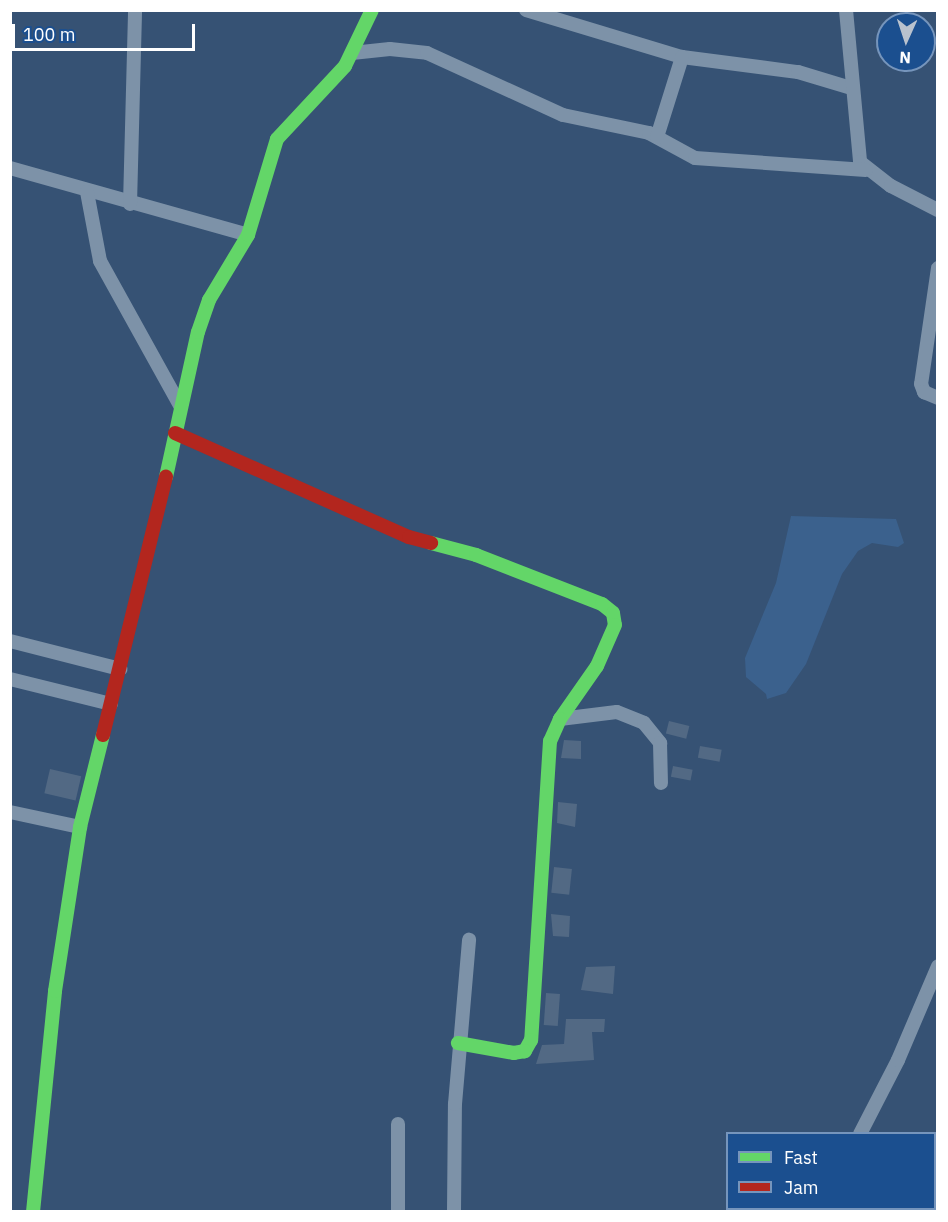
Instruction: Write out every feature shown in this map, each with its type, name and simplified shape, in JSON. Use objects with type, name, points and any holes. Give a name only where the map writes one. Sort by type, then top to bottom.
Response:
[{"type":"street","points":[[130,204],[135,10]]},
{"type":"street","points":[[33,1212],[55,991],[80,827],[209,300],[248,235],[277,139],[336,76],[352,53],[372,10]]},
{"type":"street","points":[[526,10],[682,57],[798,72],[851,88]]},
{"type":"street","points":[[846,10],[857,152],[866,170]]},
{"type":"street","points":[[352,53],[390,49],[427,53],[563,116],[657,137],[695,158],[866,170],[938,210]]},
{"type":"street","points":[[657,137],[682,57]]},
{"type":"street","points":[[10,168],[87,192],[248,235]]},
{"type":"street","points":[[87,192],[100,261],[181,407]]},
{"type":"street","points":[[938,268],[921,384],[924,392],[938,398]]},
{"type":"street","points":[[175,433],[409,537],[477,555],[609,608],[615,626],[597,666],[560,719],[548,755],[531,1040],[525,1051],[514,1053],[458,1043]]},
{"type":"street","points":[[10,641],[120,669]]},
{"type":"street","points":[[10,679],[111,704]]},
{"type":"street","points":[[560,719],[617,712],[644,723],[660,743],[661,783]]},
{"type":"street","points":[[10,812],[80,827]]},
{"type":"street","points":[[454,1212],[458,1043],[469,940]]},
{"type":"street","points":[[861,1132],[898,1060],[938,966]]},
{"type":"street","points":[[398,1124],[398,1212]]},
{"type":"water","points":[[791,516],[896,519],[904,543],[898,547],[872,543],[858,551],[842,574],[806,664],[786,693],[767,699],[766,694],[746,677],[745,658],[776,583]]},
{"type":"building","points":[[669,721],[689,726],[686,739],[666,734]]},
{"type":"building","points":[[564,740],[581,741],[581,759],[561,758]]},
{"type":"building","points":[[700,746],[722,750],[720,762],[698,758]]},
{"type":"building","points":[[673,766],[693,770],[691,781],[671,777]]},
{"type":"building","points":[[50,769],[81,776],[76,801],[44,793]]},
{"type":"building","points":[[558,802],[577,804],[575,827],[557,823]]},
{"type":"building","points":[[554,867],[572,869],[569,895],[551,893]]},
{"type":"building","points":[[551,914],[570,916],[569,937],[553,936]]},
{"type":"building","points":[[615,966],[613,994],[581,990],[586,967]]},
{"type":"building","points":[[546,993],[560,994],[558,1026],[544,1025]]},
{"type":"building","points":[[566,1019],[605,1019],[604,1032],[592,1032],[594,1060],[536,1064],[542,1045],[564,1044]]},
{"type":"traffic: fast","points":[[166,477],[198,332],[209,300],[248,235],[277,139],[345,66],[372,10]]},
{"type":"traffic: fast","points":[[431,543],[476,555],[602,604],[613,613],[615,625],[597,666],[560,719],[550,741],[531,1040],[525,1051],[514,1053],[458,1043]]},
{"type":"traffic: fast","points":[[33,1212],[55,991],[80,827],[103,735]]},
{"type":"traffic: jam","points":[[175,433],[409,537],[431,543]]},
{"type":"traffic: jam","points":[[103,735],[166,477]]}]
